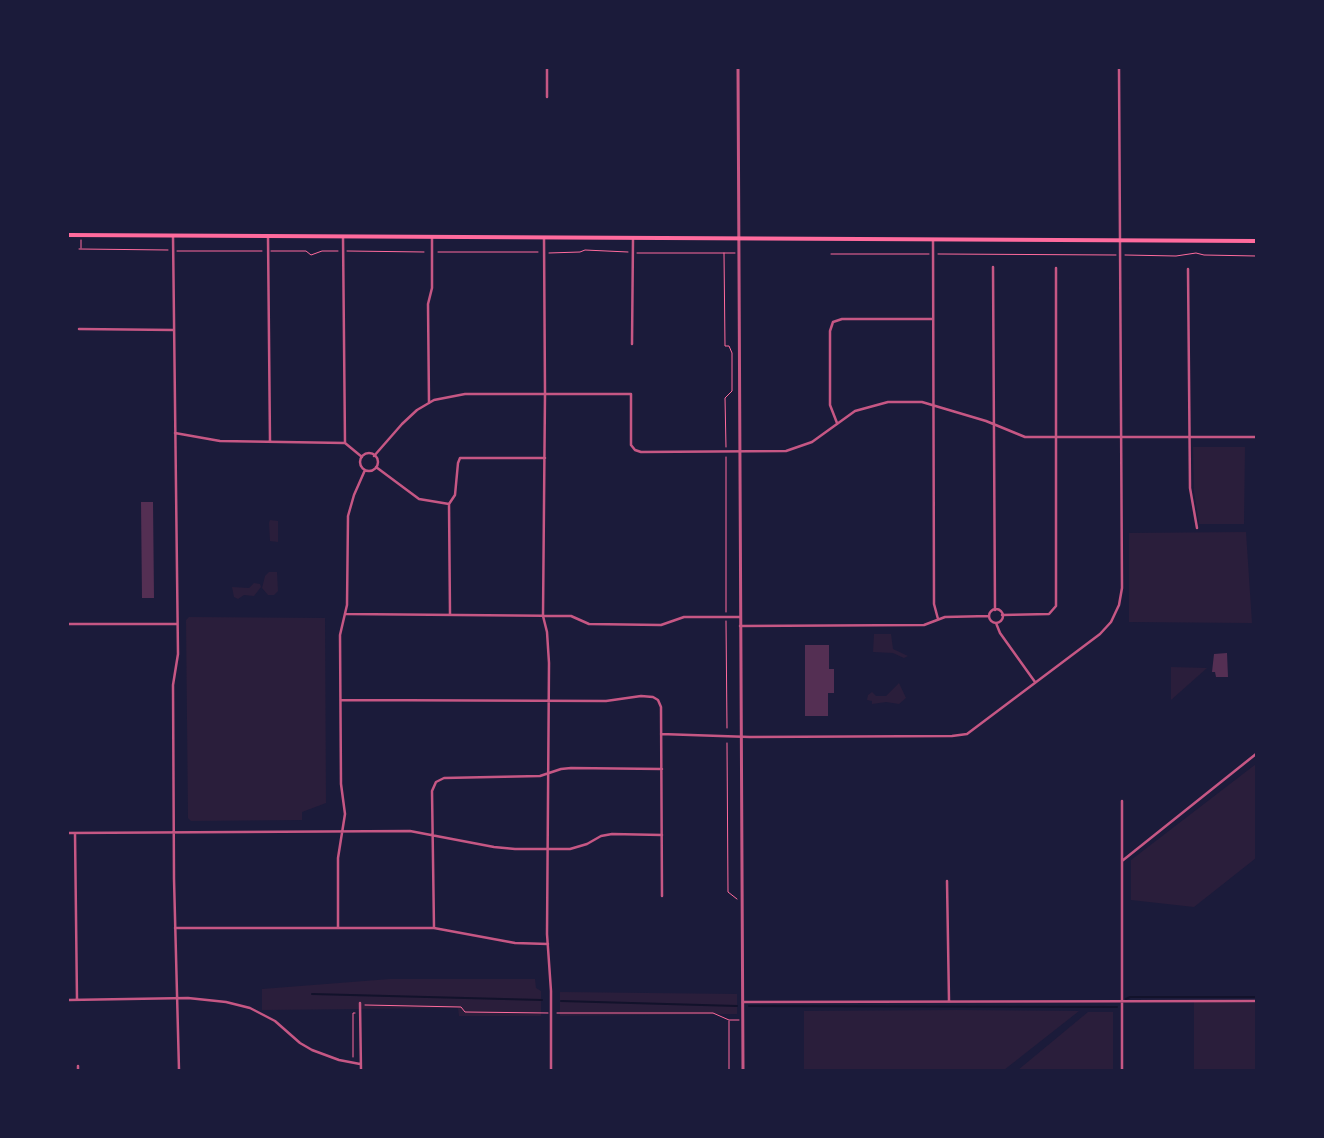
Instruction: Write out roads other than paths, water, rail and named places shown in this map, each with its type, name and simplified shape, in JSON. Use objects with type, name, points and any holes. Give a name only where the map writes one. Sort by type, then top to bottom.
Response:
[{"type":"main road","points":[[68,235],[738,240],[1256,241]]},
{"type":"street","points":[[547,68],[548,97]]},
{"type":"street","points":[[738,68],[743,1070]]},
{"type":"street","points":[[661,734],[740,737],[962,735],[976,729],[1100,634],[1111,622],[1119,605],[1122,588],[1119,68]]},
{"type":"street","points":[[173,236],[178,654],[173,685],[174,831],[179,1070]]},
{"type":"street","points":[[268,237],[270,442]]},
{"type":"street","points":[[343,237],[345,443]]},
{"type":"street","points":[[429,402],[428,304],[432,288],[432,238]]},
{"type":"street","points":[[544,238],[546,393],[543,616],[548,640],[548,944],[551,991],[551,1070]]},
{"type":"street","points":[[632,344],[633,239]]},
{"type":"street","points":[[933,240],[934,604],[938,619]]},
{"type":"street","points":[[740,626],[924,625],[938,619],[989,616],[995,610],[993,267]]},
{"type":"street","points":[[1002,615],[1046,615],[1052,612],[1056,606],[1056,268]]},
{"type":"street","points":[[1188,269],[1190,488],[1197,528]]},
{"type":"street","points":[[837,423],[830,405],[830,331],[833,322],[842,319],[933,318]]},
{"type":"street","points":[[79,329],[174,330]]},
{"type":"street","points":[[374,456],[402,424],[429,402],[465,394],[631,394],[631,444],[635,450],[641,452],[740,452],[796,448],[821,437],[855,411],[877,404],[912,402],[933,406],[994,424],[1025,437],[1256,437]]},
{"type":"street","points":[[175,433],[220,441],[345,443],[362,457]]},
{"type":"street","points":[[362,457],[370,454],[374,456],[377,460],[376,467]]},
{"type":"street","points":[[362,457],[361,466],[365,470],[372,470],[376,467]]},
{"type":"street","points":[[450,614],[449,504],[455,495],[460,458],[545,458]]},
{"type":"street","points":[[376,467],[419,499],[449,504]]},
{"type":"street","points":[[338,927],[338,858],[344,831],[340,635],[346,614],[348,516],[354,495],[365,470]]},
{"type":"street","points":[[995,610],[1000,611],[1002,615]]},
{"type":"street","points":[[346,614],[571,616],[588,624],[661,625],[684,617],[740,617]]},
{"type":"street","points":[[996,623],[1001,620],[1002,615]]},
{"type":"street","points":[[989,616],[996,623],[1000,633],[1036,682]]},
{"type":"street","points":[[68,624],[177,624]]},
{"type":"street","points":[[341,700],[606,701],[641,696],[653,697],[658,700],[661,707],[662,896]]},
{"type":"street","points":[[1122,861],[1256,754]]},
{"type":"street","points":[[434,928],[432,791],[436,782],[444,778],[524,778],[571,768],[662,769]]},
{"type":"street","points":[[1122,801],[1122,1070]]},
{"type":"street","points":[[68,833],[410,831],[504,849],[570,849],[587,844],[601,836],[612,834],[662,835]]},
{"type":"street","points":[[75,833],[77,1000]]},
{"type":"street","points":[[947,881],[949,1001]]},
{"type":"street","points":[[175,928],[434,928],[515,943],[548,944]]},
{"type":"street","points":[[68,1000],[176,998],[213,1000],[250,1008],[275,1021],[312,1050],[339,1060],[360,1064]]},
{"type":"street","points":[[743,1002],[1256,1001]]},
{"type":"street","points":[[360,1003],[360,1070]]},
{"type":"waterway","points":[[312,994],[542,1000]]},
{"type":"waterway","points":[[1126,999],[1130,997],[1256,997]]},
{"type":"waterway","points":[[561,1001],[737,1006]]},
{"type":"waterway","points":[[749,1006],[1117,1007]]}]
